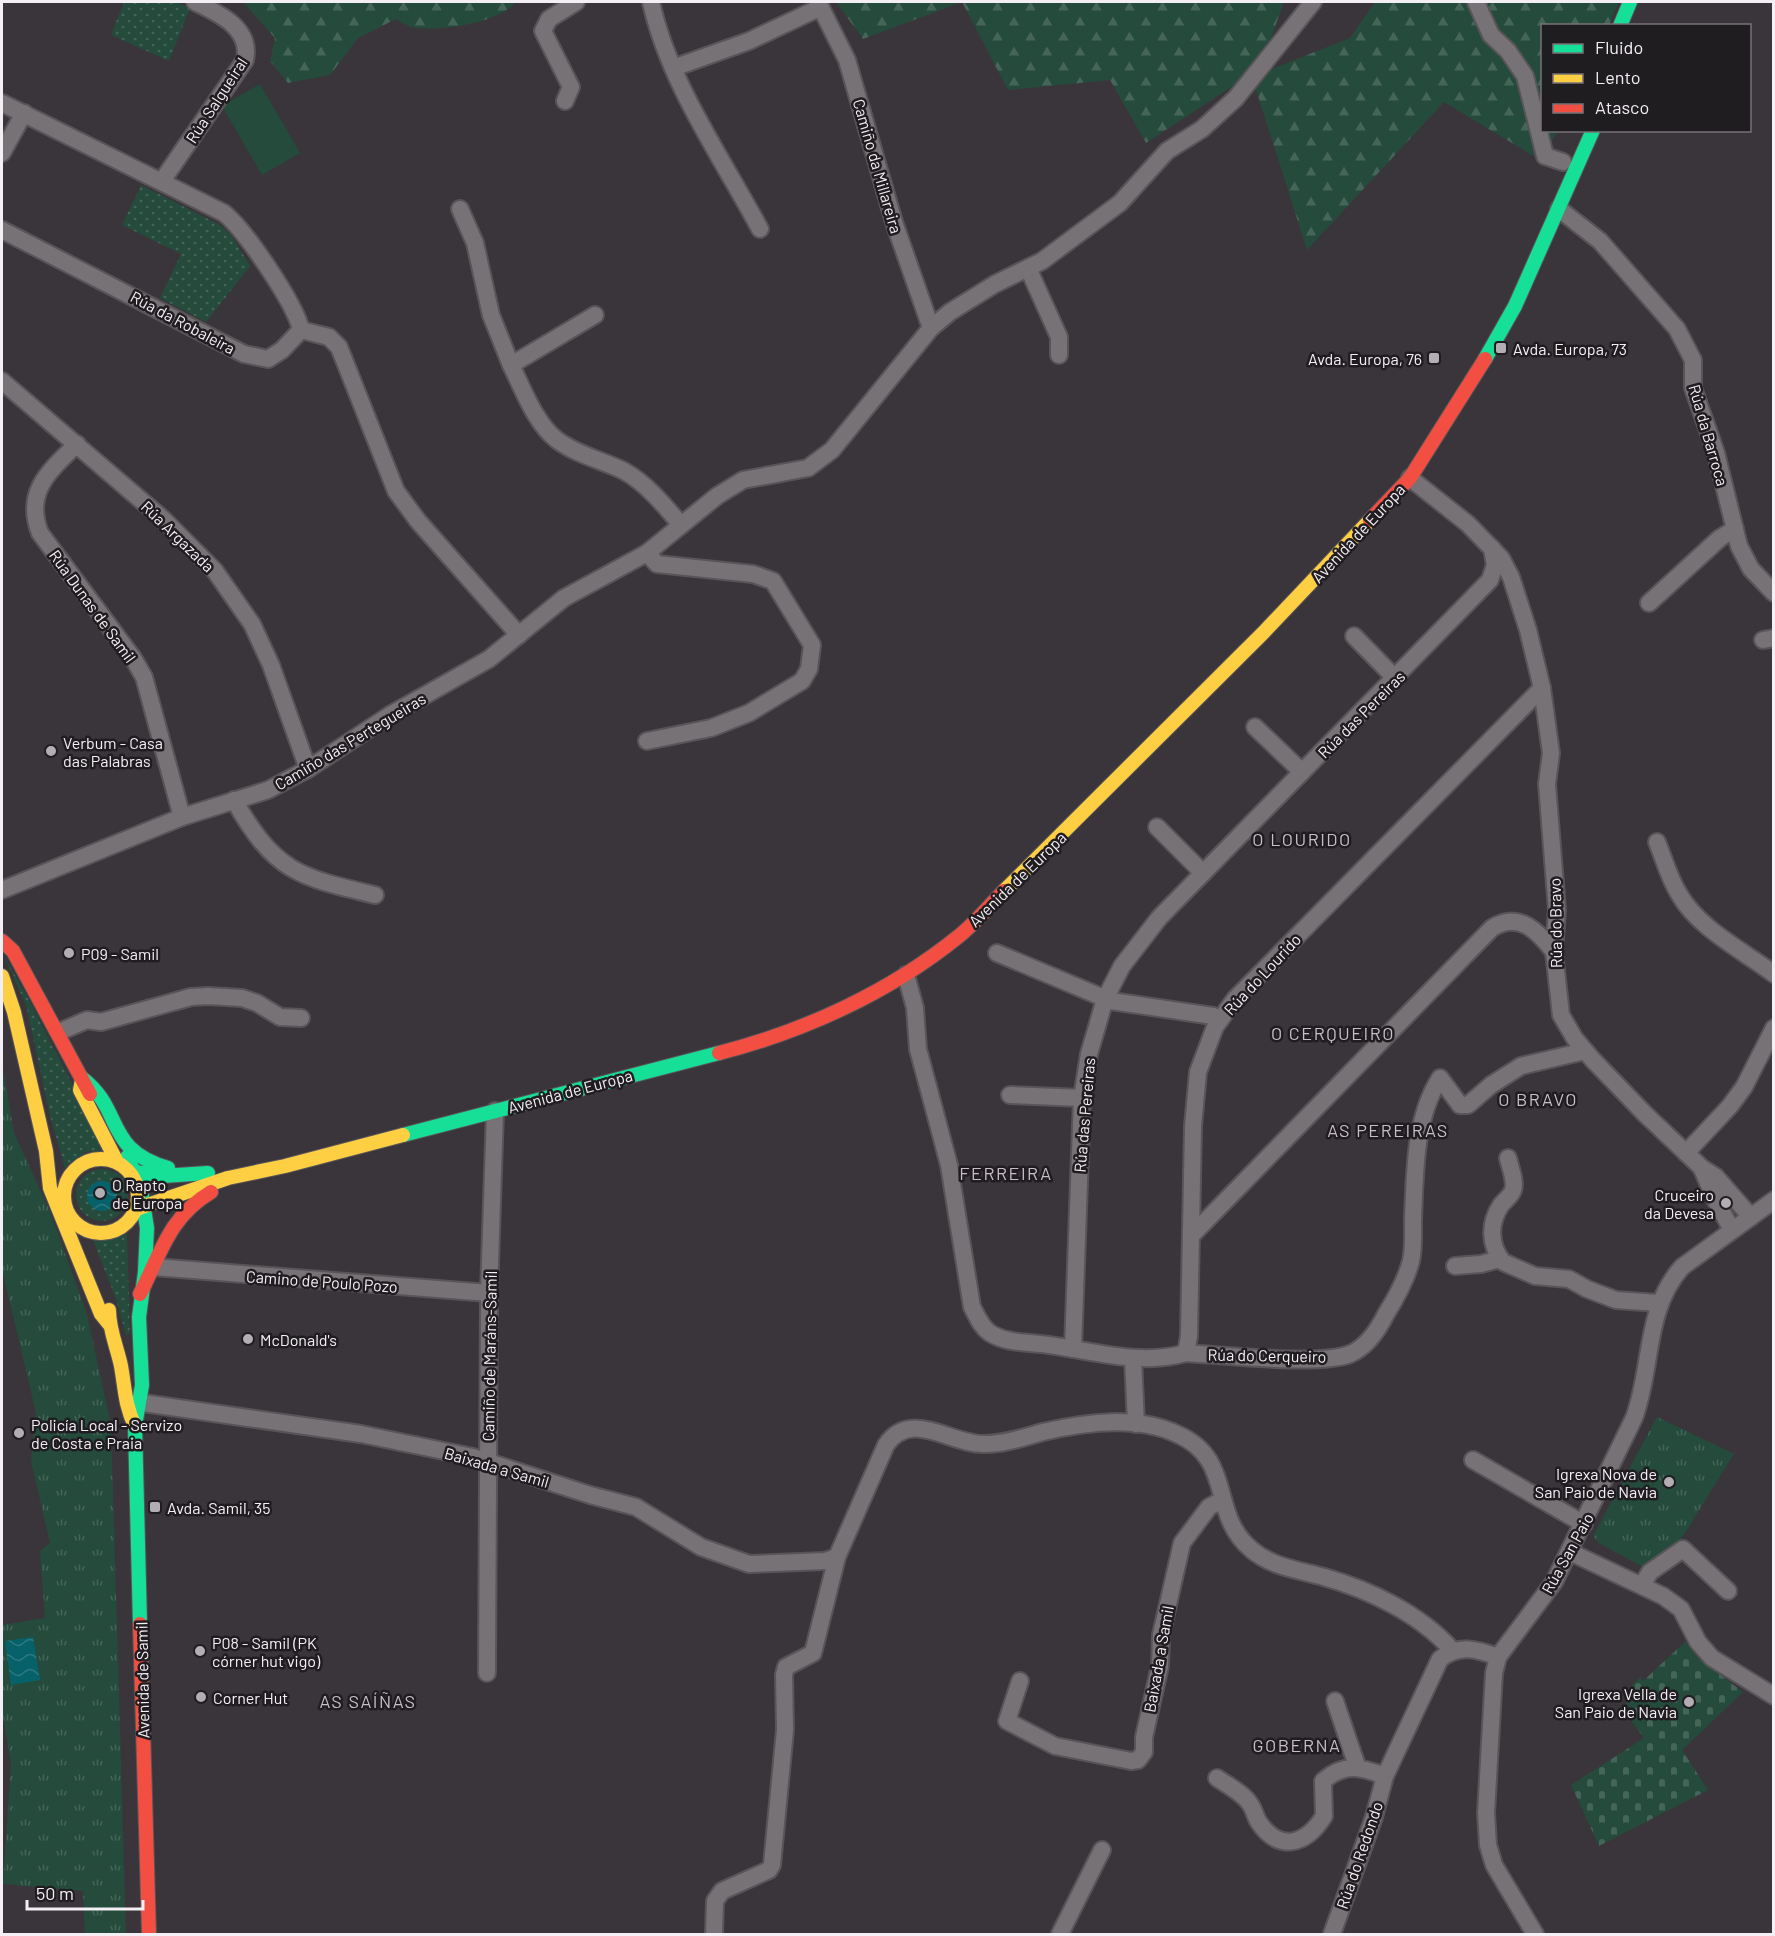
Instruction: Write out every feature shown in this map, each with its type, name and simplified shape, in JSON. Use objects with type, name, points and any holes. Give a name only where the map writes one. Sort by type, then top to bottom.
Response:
[{"type":"main road","points":[[1621,24],[1630,2]]},
{"type":"main road","points":[[1639,18],[1646,2]]},
{"type":"main road","name":"Avenida de Europa","points":[[137,1211],[216,1180],[262,1168],[285,1166],[738,1048],[799,1029],[845,1008],[900,970],[960,935],[1263,633],[1410,478],[1476,375],[1504,326],[1592,132]]},
{"type":"main road","points":[[1507,287],[1565,157]]},
{"type":"main road","points":[[1476,345],[1487,326]]},
{"type":"main road","name":"Avenida de Europa","points":[[1269,606],[1356,514]]},
{"type":"main road","name":"Avenida de Europa","points":[[959,917],[1227,649]]},
{"type":"main road","name":"Avenida de Samil","points":[[2,941],[13,951],[59,1032],[105,1125],[133,1172],[145,1274],[140,1294],[143,1403],[135,1426],[149,1935]]},
{"type":"main road","name":"Avenida de Europa","points":[[839,994],[900,970]]},
{"type":"main road","name":"Avenida de Samil","points":[[2,976],[14,1012],[46,1150],[44,1163],[56,1206],[101,1314],[109,1324]]},
{"type":"main road","points":[[780,1019],[810,1007]]},
{"type":"main road","points":[[82,1078],[93,1083],[111,1122],[141,1160],[153,1166],[167,1168],[194,1167],[221,1162]]},
{"type":"main road","name":"Avenida de Samil","points":[[82,1078],[80,1090],[117,1162]]},
{"type":"main road","name":"Avenida de Samil","points":[[46,1150],[54,1161],[64,1192]]},
{"type":"main road","points":[[137,1211],[119,1229],[102,1233],[86,1230],[72,1220],[65,1207],[64,1192],[70,1175],[83,1163],[100,1159],[117,1162],[133,1172],[189,1176],[218,1171],[274,1154]]},
{"type":"main road","points":[[140,1294],[174,1221],[194,1200],[222,1186],[264,1175],[285,1166]]},
{"type":"main road","name":"Avenida de Samil","points":[[72,1220],[110,1312],[109,1324],[121,1367],[126,1408],[135,1426]]},
{"type":"street","name":"Rúa Salgueiral","points":[[162,181],[245,60],[247,53],[233,23],[195,2]]},
{"type":"street","points":[[565,101],[571,87],[543,31],[549,19],[576,2]]},
{"type":"street","points":[[651,2],[658,33],[673,68],[760,229]]},
{"type":"street","name":"Camiño das Pertegueiras","points":[[2,890],[182,817],[268,790],[308,769],[390,715],[489,659],[564,598],[647,552],[717,496],[742,480],[808,468],[832,450],[931,328],[950,312],[995,284],[1042,261],[1120,203],[1167,151],[1202,129],[1236,98],[1313,2]]},
{"type":"street","points":[[1476,2],[1491,35],[1508,51],[1525,76],[1545,156],[1565,157]]},
{"type":"street","name":"Camiño da Millareira","points":[[673,68],[749,41],[819,5],[834,30],[847,60],[894,222],[931,328]]},
{"type":"street","points":[[2,103],[162,181],[224,213],[238,224],[291,308],[301,330],[329,337],[339,347],[396,491],[418,521],[519,635]]},
{"type":"street","points":[[2,153],[24,113]]},
{"type":"street","points":[[460,209],[475,243],[491,315],[511,365],[540,421],[556,439],[583,455],[625,472],[663,503],[681,525]]},
{"type":"street","name":"Rúa da Barroca","points":[[1559,209],[1600,241],[1677,328],[1693,360],[1693,388],[1716,453],[1739,546],[1751,569],[1773,593]]},
{"type":"street","name":"Rúa da Robaleira","points":[[2,230],[244,354],[268,359],[282,350],[301,330]]},
{"type":"street","points":[[1028,268],[1059,337],[1059,355]]},
{"type":"street","points":[[511,365],[595,315]]},
{"type":"street","name":"Rúa Argazada","points":[[2,381],[192,546],[215,571],[252,624],[272,665],[308,769]]},
{"type":"street","name":"Rúa Dunas de Samil","points":[[77,444],[46,477],[34,498],[33,516],[40,532],[134,658],[144,677],[182,817]]},
{"type":"street","name":"Rúa do Bravo","points":[[1410,478],[1468,524],[1507,567],[1528,630],[1542,688],[1551,753],[1547,784],[1557,910],[1554,952],[1562,1015],[1585,1051],[1702,1168],[1725,1186],[1751,1217]]},
{"type":"street","points":[[1648,603],[1719,538],[1735,529]]},
{"type":"street","points":[[1492,548],[1495,564],[1490,580],[1502,580],[1514,591]]},
{"type":"street","points":[[647,552],[657,564],[753,574],[773,581],[812,645],[808,669],[802,681],[749,713],[711,728],[647,741]]},
{"type":"street","name":"Rúa das Pereiras","points":[[1073,1349],[1082,1098],[1089,1054],[1105,999],[1122,966],[1140,941],[1203,873],[1490,580]]},
{"type":"street","points":[[1354,636],[1395,678]]},
{"type":"street","name":"Rúa do Lourido","points":[[1186,1353],[1190,1336],[1193,1126],[1198,1072],[1220,1020],[1235,999],[1542,688]]},
{"type":"street","points":[[1255,727],[1302,772]]},
{"type":"street","points":[[234,800],[265,847],[299,874],[315,881],[375,896]]},
{"type":"street","points":[[1156,827],[1203,873]]},
{"type":"street","points":[[1657,842],[1670,877],[1689,908],[1717,933],[1773,974]]},
{"type":"street","points":[[1527,924],[1557,910]]},
{"type":"street","points":[[1191,1236],[1492,928],[1508,920],[1527,924],[1554,952]]},
{"type":"street","points":[[997,953],[1105,999],[1213,1016],[1220,1020]]},
{"type":"street","points":[[900,970],[915,1008],[918,1049],[949,1165],[972,1307],[980,1322],[991,1333],[1012,1341],[1073,1349]]},
{"type":"street","points":[[59,1032],[87,1020],[101,1022],[191,997],[242,998],[257,1003],[280,1017],[301,1018]]},
{"type":"street","points":[[1686,1152],[1730,1106],[1744,1087],[1773,1028]]},
{"type":"street","name":"Rúa do Cerqueiro","points":[[1073,1349],[1134,1358],[1169,1358],[1186,1353],[1321,1360],[1350,1354],[1368,1341],[1399,1292],[1411,1260],[1419,1146],[1429,1095],[1440,1078],[1460,1105],[1468,1105],[1491,1085],[1521,1066],[1585,1051]]},
{"type":"street","points":[[1010,1095],[1082,1098]]},
{"type":"street","name":"Camiño de Maráns-Samil","points":[[487,1673],[489,1293],[495,1111]]},
{"type":"street","points":[[1508,1158],[1514,1183],[1513,1192],[1497,1211],[1492,1224],[1493,1244],[1500,1259],[1517,1270],[1535,1276],[1569,1279],[1616,1300],[1659,1303]]},
{"type":"street","name":"Rúa do Bravo","points":[[1702,1168],[1732,1230]]},
{"type":"street","name":"Rúa San Paio","points":[[1535,1935],[1494,1865],[1488,1845],[1486,1813],[1493,1683],[1498,1658],[1554,1582],[1584,1524],[1640,1401],[1659,1303],[1670,1280],[1682,1267],[1732,1230],[1771,1206]]},
{"type":"street","points":[[1455,1266],[1481,1264],[1500,1259]]},
{"type":"street","name":"Camino de Poulo Pozo","points":[[154,1268],[489,1293]]},
{"type":"street","points":[[1134,1358],[1136,1424]]},
{"type":"street","name":"Baixada a Samil","points":[[143,1403],[361,1434],[488,1462],[590,1495],[636,1507],[701,1547],[749,1564],[825,1561],[837,1557]]},
{"type":"street","points":[[714,1935],[715,1901],[722,1891],[769,1870],[772,1865],[785,1730],[784,1675],[786,1667],[813,1653],[837,1557],[886,1445],[893,1434],[902,1430],[920,1428],[959,1441],[985,1444],[1072,1425],[1136,1424],[1174,1432],[1200,1447],[1210,1458],[1218,1475],[1222,1500],[1233,1529],[1241,1540],[1266,1560],[1342,1583],[1412,1615],[1437,1633],[1452,1650],[1465,1649],[1498,1658]]},
{"type":"street","points":[[1473,1460],[1514,1486],[1584,1524]]},
{"type":"street","name":"Baixada a Samil","points":[[1020,1681],[1007,1721],[1055,1746],[1131,1761],[1138,1760],[1144,1752],[1144,1737],[1160,1666],[1161,1635],[1182,1543],[1209,1507],[1222,1500]]},
{"type":"street","points":[[1642,1585],[1650,1572],[1683,1550],[1728,1591]]},
{"type":"street","points":[[1570,1552],[1642,1585],[1681,1609],[1698,1642],[1712,1658],[1772,1692]]},
{"type":"street","name":"Rúa do Redondo","points":[[1332,1935],[1374,1817],[1385,1776],[1440,1659],[1452,1650]]},
{"type":"street","points":[[1335,1701],[1357,1766]]},
{"type":"street","points":[[1217,1778],[1250,1802],[1258,1821],[1274,1837],[1293,1843],[1300,1841],[1324,1816],[1323,1781],[1330,1775],[1357,1766],[1385,1776]]},
{"type":"street","points":[[1060,1935],[1102,1850]]},
{"type":"green space","points":[[124,2],[176,2],[190,8],[169,61],[111,35]]},
{"type":"green space","points":[[243,2],[516,2],[497,15],[456,27],[414,28],[396,19],[358,38],[330,75],[288,83],[270,61],[275,38]]},
{"type":"green space","points":[[836,2],[962,2],[863,39]]},
{"type":"green space","points":[[962,2],[1284,2],[1260,68],[1146,143],[1110,80],[1008,90]]},
{"type":"green space","points":[[1375,2],[1619,2],[1609,24],[1541,24],[1541,132],[1557,132],[1540,160],[1444,102],[1307,250],[1252,77],[1350,38]]},
{"type":"green space","points":[[260,84],[300,153],[262,175],[222,106]]},
{"type":"green space","points":[[141,185],[220,225],[231,235],[250,266],[206,322],[160,298],[181,254],[122,225]]},
{"type":"green space","points":[[2,952],[106,1150],[85,1152],[65,1168],[50,1116],[26,1005]]},
{"type":"green space","points":[[2,1062],[14,1133],[49,1209],[87,1314],[111,1426],[126,1934],[85,1934],[83,1891],[3,1884],[11,1764],[2,1710],[2,1625],[45,1618],[40,1551],[50,1543],[31,1461],[36,1413],[2,1269]]},
{"type":"green space","points":[[102,1169],[112,1171],[120,1177],[126,1185],[128,1195],[126,1205],[120,1213],[112,1219],[102,1221],[92,1219],[84,1213],[78,1205],[76,1195],[78,1185],[84,1177],[92,1171]]},
{"type":"green space","points":[[127,1233],[130,1334],[126,1335],[116,1299],[93,1240],[110,1240]]},
{"type":"green space","points":[[1657,1417],[1734,1454],[1680,1541],[1647,1569],[1599,1543],[1593,1536]]},
{"type":"green space","points":[[1685,1642],[1698,1658],[1743,1692],[1682,1750],[1708,1790],[1599,1846],[1571,1785],[1644,1738],[1629,1718],[1634,1713],[1626,1703],[1632,1699],[1627,1690],[1640,1677],[1643,1681]]},
{"type":"water","points":[[102,1181],[108,1182],[116,1190],[116,1202],[108,1210],[102,1211],[96,1210],[88,1202],[87,1196],[88,1190],[96,1182]]},
{"type":"water","points":[[33,1637],[40,1680],[11,1685],[5,1641]]},
{"type":"traffic: fast","points":[[1621,24],[1630,2]]},
{"type":"traffic: fast","points":[[1485,359],[1515,306],[1592,132]]},
{"type":"traffic: fast","points":[[403,1135],[719,1053]]},
{"type":"traffic: fast","points":[[82,1078],[95,1090],[124,1140],[133,1151],[168,1168]]},
{"type":"traffic: fast","points":[[127,1157],[140,1183],[147,1228],[145,1272],[139,1317],[142,1385],[135,1426],[140,1624]]},
{"type":"traffic: fast","points":[[129,1171],[162,1176],[208,1173]]},
{"type":"traffic: slow","points":[[1004,891],[1263,633],[1370,520]]},
{"type":"traffic: slow","points":[[2,976],[14,1012],[46,1151],[50,1188],[101,1314],[109,1324]]},
{"type":"traffic: slow","points":[[82,1080],[80,1090],[117,1162]]},
{"type":"traffic: slow","points":[[136,1209],[228,1178],[285,1166],[403,1135]]},
{"type":"traffic: slow","points":[[101,1159],[122,1165],[132,1175],[138,1196],[132,1217],[122,1227],[101,1233],[80,1227],[70,1217],[64,1196],[70,1175],[80,1165],[101,1159]]},
{"type":"traffic: slow","points":[[109,1310],[110,1325],[121,1366],[127,1404],[135,1426]]},
{"type":"traffic: jam","points":[[1370,520],[1410,478],[1485,359]]},
{"type":"traffic: jam","points":[[719,1053],[815,1021],[875,992],[904,975],[959,936],[1004,891]]},
{"type":"traffic: jam","points":[[2,941],[13,951],[90,1094]]},
{"type":"traffic: jam","points":[[140,1294],[176,1224],[197,1202],[211,1192]]},
{"type":"traffic: jam","points":[[140,1624],[149,1934]]},
{"type":"place","name":"Avda. Europa, 73","points":[[1501,348]]},
{"type":"place","name":"Avda. Europa, 76","points":[[1434,358]]},
{"type":"place","name":"Verbum - Casa das Palabras","points":[[51,751]]},
{"type":"place","name":"P09 - Samil","points":[[69,953]]},
{"type":"place","name":"O Rapto de Europa","points":[[100,1193]]},
{"type":"place","name":"Cruceiro da Devesa","points":[[1726,1203]]},
{"type":"place","name":"McDonald's","points":[[248,1339]]},
{"type":"place","name":"Policía Local - Servizo de Costa e Praia","points":[[19,1433]]},
{"type":"place","name":"Igrexa Nova de San Paio de Navia","points":[[1669,1482]]},
{"type":"place","name":"Avda. Samil, 35","points":[[155,1507]]},
{"type":"place","name":"P08 - Samil (PK córner hut vigo)","points":[[200,1651]]},
{"type":"place","name":"Corner Hut","points":[[201,1697]]},
{"type":"place","name":"Igrexa Vella de San Paio de Navia","points":[[1689,1702]]},
{"type":"district","name":"O LOURIDO","points":[[1302,839]]},
{"type":"district","name":"O CERQUEIRO","points":[[1333,1033]]},
{"type":"district","name":"O BRAVO","points":[[1538,1099]]},
{"type":"district","name":"AS PEREIRAS","points":[[1388,1130]]},
{"type":"district","name":"FERREIRA","points":[[1006,1173]]},
{"type":"district","name":"AS SAÍÑAS","points":[[368,1701]]},
{"type":"district","name":"GOBERNA","points":[[1297,1745]]}]
